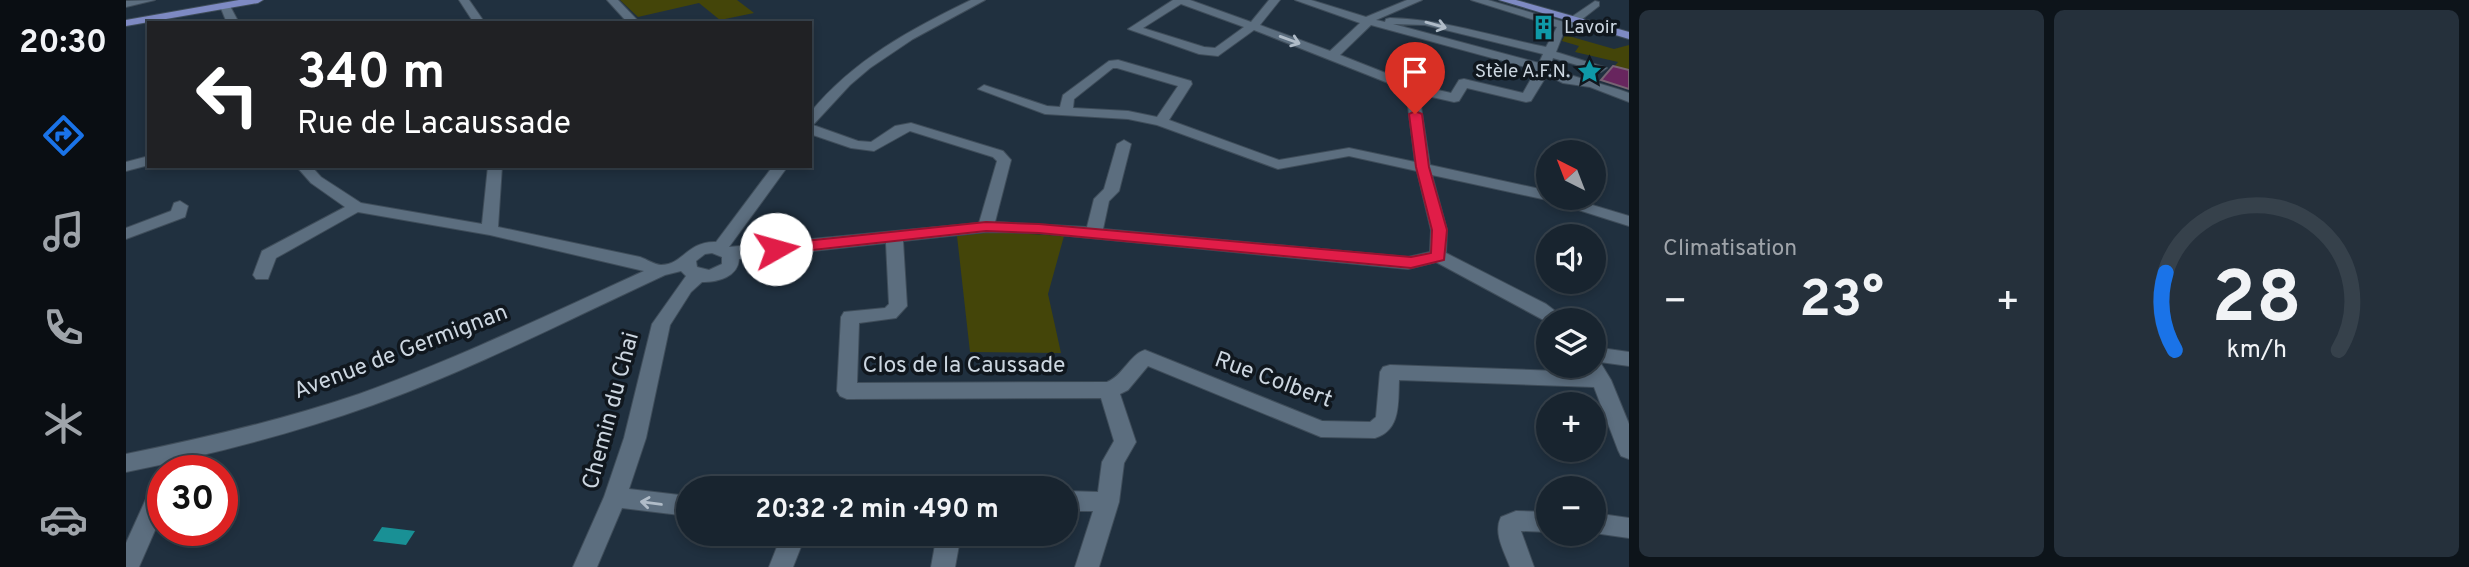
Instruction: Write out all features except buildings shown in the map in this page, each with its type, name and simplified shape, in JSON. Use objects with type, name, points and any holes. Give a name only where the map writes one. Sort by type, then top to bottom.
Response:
[{"type":"main road","points":[[126,23],[258,0]]},
{"type":"main road","points":[[1504,0],[1568,22],[1629,36]]},
{"type":"street","points":[[464,0],[479,21]]},
{"type":"street","points":[[612,0],[633,21]]},
{"type":"street","points":[[812,119],[824,102],[863,65],[897,42],[980,0]]},
{"type":"street","points":[[1275,0],[1251,26],[1218,52],[1203,51],[1134,29],[1180,0],[1251,26],[1332,56],[1412,88],[1454,98],[1464,83],[1527,98],[1537,84],[1548,52],[1568,22],[1595,4],[1579,0]]},
{"type":"street","points":[[1300,0],[1543,68],[1567,80]]},
{"type":"street","points":[[1332,56],[1369,20],[1417,0]]},
{"type":"street","points":[[1476,0],[1568,22]]},
{"type":"street","points":[[126,4],[142,1]]},
{"type":"street","points":[[225,6],[232,21]]},
{"type":"street","points":[[1369,20],[1417,20],[1548,52],[1601,68]]},
{"type":"street","points":[[1065,113],[1068,98],[1109,65],[1126,64],[1186,85],[1161,122]]},
{"type":"street","points":[[1537,84],[1567,80],[1594,84],[1629,98]]},
{"type":"street","points":[[1412,88],[1423,167],[1439,230],[1438,256]]},
{"type":"street","points":[[984,89],[1045,110],[1128,115],[1161,122],[1278,165],[1349,152],[1536,193]]},
{"type":"street","points":[[812,131],[856,145],[874,147],[900,128],[911,127],[998,154],[1004,159],[986,227]]},
{"type":"street","points":[[1094,233],[1102,199],[1111,191],[1124,145]]},
{"type":"street","points":[[126,167],[147,161]]},
{"type":"street","points":[[305,168],[317,180],[356,207],[490,230],[639,263],[659,271]]},
{"type":"street","points":[[490,230],[495,168]]},
{"type":"street","points":[[726,251],[780,168]]},
{"type":"street","points":[[126,234],[179,214],[180,206]]},
{"type":"street","points":[[262,275],[268,255],[356,207]]},
{"type":"street","points":[[1593,210],[1629,221]]},
{"type":"street","points":[[726,251],[733,261],[725,271],[714,276],[692,270],[692,254],[700,250],[726,251],[986,227],[1094,233],[1408,263],[1438,256],[1540,308]]},
{"type":"street","name":"Clos de la Caussade","points":[[894,235],[898,306],[890,314],[850,317],[847,391],[1109,390]]},
{"type":"street","name":"Avenue de Germignan","points":[[195,455],[323,413],[408,381],[659,271],[692,270]]},
{"type":"street","name":"Chemin du Chai","points":[[585,567],[615,497],[635,438],[661,324],[685,288],[692,270]]},
{"type":"street","points":[[1606,356],[1629,359]]},
{"type":"street","name":"Rue Colbert","points":[[1109,390],[1121,385],[1145,357],[1321,429],[1376,430],[1386,419],[1390,372],[1536,373]]},
{"type":"street","points":[[1598,378],[1629,450]]},
{"type":"street","points":[[1087,567],[1108,502],[1113,462],[1125,442],[1109,390]]},
{"type":"street","name":"Avenue de Germignan","points":[[126,463],[147,463]]},
{"type":"street","points":[[615,497],[676,505]]},
{"type":"street","points":[[1078,501],[1108,502]]},
{"type":"street","points":[[1522,567],[1510,535],[1510,524],[1516,521],[1536,522]]},
{"type":"street","points":[[127,567],[147,522]]},
{"type":"street","points":[[1606,525],[1629,528]]},
{"type":"street","points":[[781,567],[789,546]]},
{"type":"street","points":[[943,567],[946,546]]},
{"type":"shaded area","points":[[620,0],[737,0],[754,13],[720,20],[699,3],[638,17]]},
{"type":"shaded area","points":[[1565,35],[1614,49],[1629,45],[1629,70],[1614,67],[1618,62],[1575,52],[1579,46],[1562,41]]},
{"type":"shaded area","points":[[994,232],[1064,236],[1048,294],[1061,353],[970,352],[957,236]]},
{"type":"shaded area","points":[[382,527],[415,531],[406,545],[373,541]]},
{"type":"place","name":"Lavoir","points":[[1544,28]]},
{"type":"place","name":"Stèle A.F.N.","points":[[1590,72]]},
{"type":"route","points":[[776,249],[986,227],[1039,228],[1408,263],[1438,256],[1439,230],[1423,167],[1415,114]]}]
